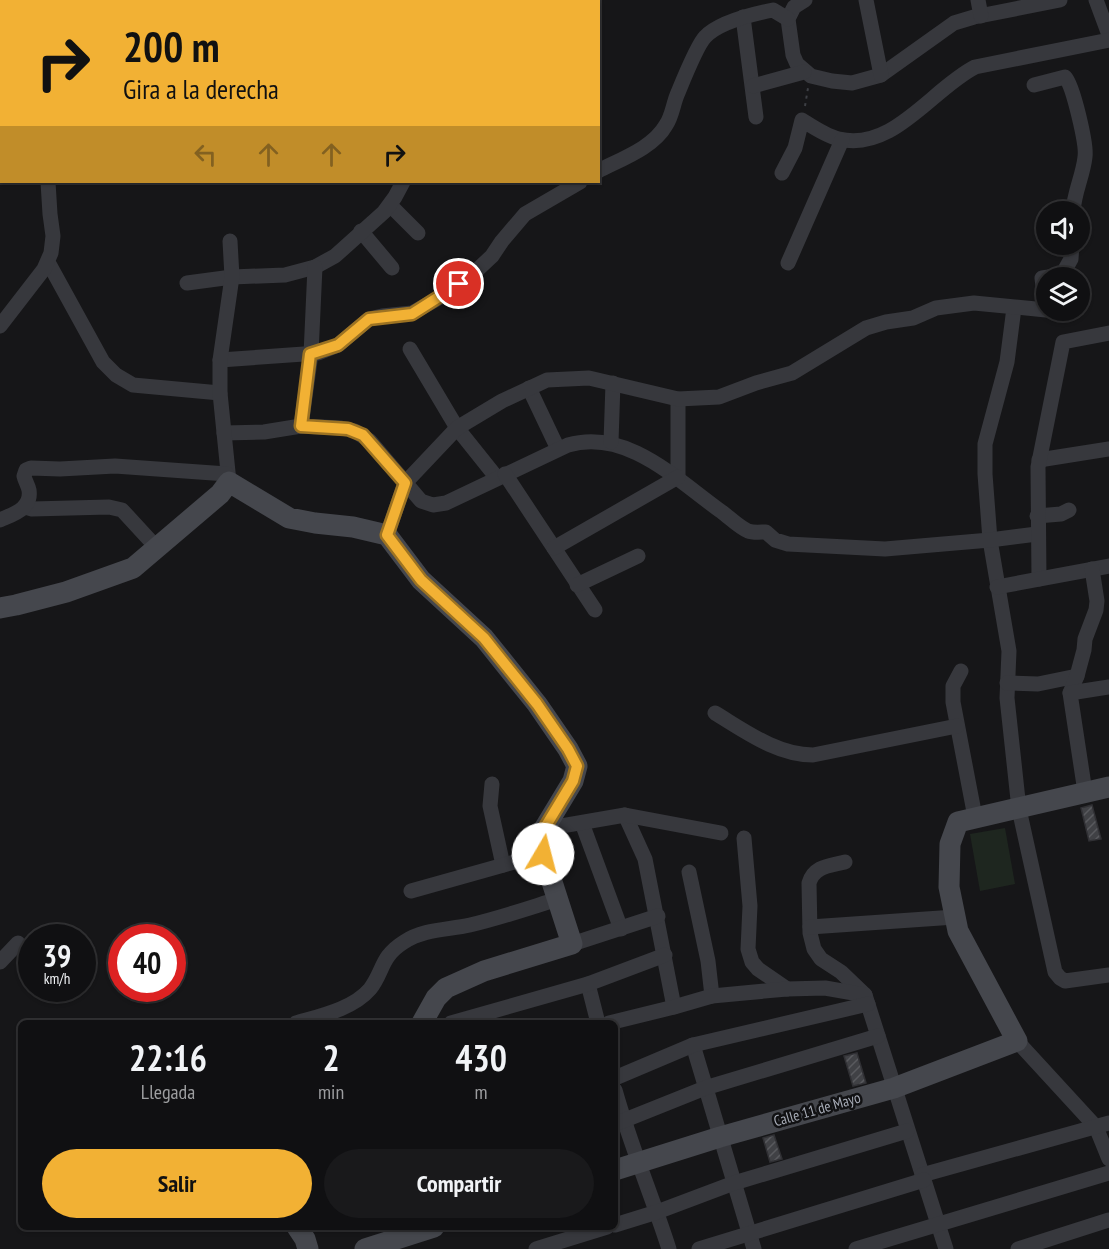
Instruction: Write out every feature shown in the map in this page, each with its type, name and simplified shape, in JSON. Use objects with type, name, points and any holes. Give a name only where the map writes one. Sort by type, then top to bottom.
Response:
[{"type":"street","points":[[805,0],[794,7],[788,19],[796,64],[807,74],[832,81],[852,83],[881,75],[954,23],[1060,0]]},
{"type":"street","points":[[866,0],[881,75]]},
{"type":"street","points":[[978,0],[981,16]]},
{"type":"street","points":[[782,173],[795,148],[802,120],[842,140],[867,138],[881,134],[904,122],[946,85],[975,67],[1109,38],[1095,0]]},
{"type":"street","points":[[600,170],[643,148],[667,124],[677,94],[704,38],[714,30],[743,17],[773,10],[788,19]]},
{"type":"street","points":[[743,17],[756,117]]},
{"type":"street","points":[[753,86],[807,74]]},
{"type":"street","points":[[1034,85],[1065,77],[1071,87],[1086,149],[1073,201]]},
{"type":"street","points":[[788,263],[842,140]]},
{"type":"street","points":[[0,327],[48,262],[53,236],[48,183]]},
{"type":"street","points":[[187,283],[232,277],[285,275],[315,267],[335,256],[390,205],[402,183]]},
{"type":"street","points":[[220,360],[310,354],[338,345],[369,319],[412,314],[444,295],[492,256],[502,240],[525,214],[578,183]]},
{"type":"street","points":[[390,205],[418,232]]},
{"type":"street","points":[[361,231],[392,268]]},
{"type":"street","points":[[0,608],[66,592],[109,578],[133,567],[220,494],[228,478],[220,393],[220,360],[232,277],[230,241]]},
{"type":"street","points":[[387,535],[405,483],[457,428],[502,401],[547,380],[589,378],[678,399],[719,397],[792,373],[866,328],[913,318],[936,308],[974,303],[1046,310],[1042,278],[1062,275],[1071,255]]},
{"type":"street","points":[[48,262],[103,362],[116,375],[133,385],[220,393]]},
{"type":"street","points":[[301,426],[310,354],[315,267]]},
{"type":"street","points":[[1014,308],[1007,362],[985,444],[984,474],[990,540],[1008,651],[1006,698],[1019,809],[1055,972],[1065,981],[1109,975]]},
{"type":"street","points":[[1039,579],[1037,516],[1039,460],[1063,342],[1109,333]]},
{"type":"street","points":[[410,349],[457,428],[501,476],[596,610]]},
{"type":"street","points":[[611,442],[613,383]]},
{"type":"street","points":[[529,388],[558,449]]},
{"type":"street","points":[[678,399],[678,477]]},
{"type":"street","points":[[224,433],[264,432],[301,426],[348,429],[363,435],[421,501],[433,505],[446,503],[558,449],[588,440],[611,442],[622,446],[678,477],[707,502],[749,532],[766,532],[775,540],[788,544],[885,549],[1037,534]]},
{"type":"street","points":[[1039,460],[1109,449]]},
{"type":"street","points":[[0,520],[25,507],[29,491],[24,476],[31,468],[115,466],[228,478],[290,518],[315,523],[353,526],[387,535],[421,580],[484,638],[537,704],[577,766],[573,781],[544,829],[543,854],[572,944]]},
{"type":"street","points":[[554,548],[678,477]]},
{"type":"street","points":[[25,507],[33,509],[109,507],[122,510],[157,548]]},
{"type":"street","points":[[1037,516],[1061,514],[1069,510]]},
{"type":"street","points":[[577,585],[638,556]]},
{"type":"street","points":[[997,586],[1109,566]]},
{"type":"street","points":[[1085,792],[1070,693],[1084,651],[1085,639],[1096,610],[1097,601],[1092,569]]},
{"type":"street","points":[[961,671],[953,686],[953,702],[975,818]]},
{"type":"street","points":[[1007,683],[1038,684],[1077,676]]},
{"type":"street","points":[[1070,693],[1109,687]]},
{"type":"street","points":[[715,713],[758,739],[786,751],[803,755],[813,755],[957,726]]},
{"type":"street","points":[[492,784],[490,806],[503,865]]},
{"type":"street","points":[[1109,787],[958,822],[950,844],[949,887],[958,931],[1017,1041],[1103,1125],[1109,1159]]},
{"type":"street","points":[[544,829],[626,815],[721,833]]},
{"type":"street","points":[[626,815],[645,859],[674,1007]]},
{"type":"street","points":[[582,823],[621,929]]},
{"type":"street","points":[[744,838],[750,906],[748,949],[752,962],[758,969],[787,989]]},
{"type":"street","points":[[411,891],[543,854]]},
{"type":"street","points":[[845,862],[817,869],[811,876],[809,883],[810,927],[814,949],[821,959],[841,972],[866,1000],[946,1249]]},
{"type":"street","points":[[690,872],[708,961],[712,996]]},
{"type":"street","points":[[306,1020],[329,1013],[360,999],[371,987],[392,950],[406,940],[428,932],[469,926],[558,899]]},
{"type":"street","points":[[424,1020],[436,998],[446,988],[484,971],[658,916]]},
{"type":"street","points":[[810,927],[955,917]]},
{"type":"street","points":[[0,962],[18,943]]},
{"type":"street","points":[[462,1020],[588,984],[665,955]]},
{"type":"street","points":[[588,984],[597,1020]]},
{"type":"street","points":[[618,1021],[712,996],[787,989],[825,988],[866,1000]]},
{"type":"street","points":[[618,1077],[693,1046],[866,1000]]},
{"type":"street","points":[[669,1249],[640,1162],[619,1123],[705,1088],[878,1036]]},
{"type":"street","name":"Calle 11 de Mayo","points":[[618,1169],[720,1137],[894,1088],[1017,1041]]},
{"type":"street","points":[[693,1046],[751,1242]]},
{"type":"street","points":[[699,1249],[751,1242],[923,1177],[1103,1125]]},
{"type":"street","points":[[618,1223],[657,1212],[734,1183],[908,1131]]},
{"type":"street","points":[[856,1249],[1109,1173]]},
{"type":"street","points":[[1018,1249],[1109,1220]]},
{"type":"street","points":[[299,1230],[308,1249]]},
{"type":"street","points":[[367,1248],[424,1230]]},
{"type":"street","points":[[536,1249],[597,1230]]},
{"type":"path","points":[[802,120],[807,74]]},
{"type":"shaded area","points":[[1005,828],[1015,884],[980,891],[970,834]]},
{"type":"building","points":[[1092,805],[1101,839],[1089,841],[1081,808]]},
{"type":"building","points":[[857,1053],[866,1083],[853,1086],[844,1056]]},
{"type":"building","points":[[774,1135],[782,1159],[770,1162],[763,1138]]},
{"type":"route","points":[[459,284],[412,314],[369,319],[338,345],[310,354],[301,426],[348,429],[363,435],[405,483],[387,535],[421,580],[484,638],[537,704],[568,749],[577,766],[573,781],[544,829],[543,854]]}]
